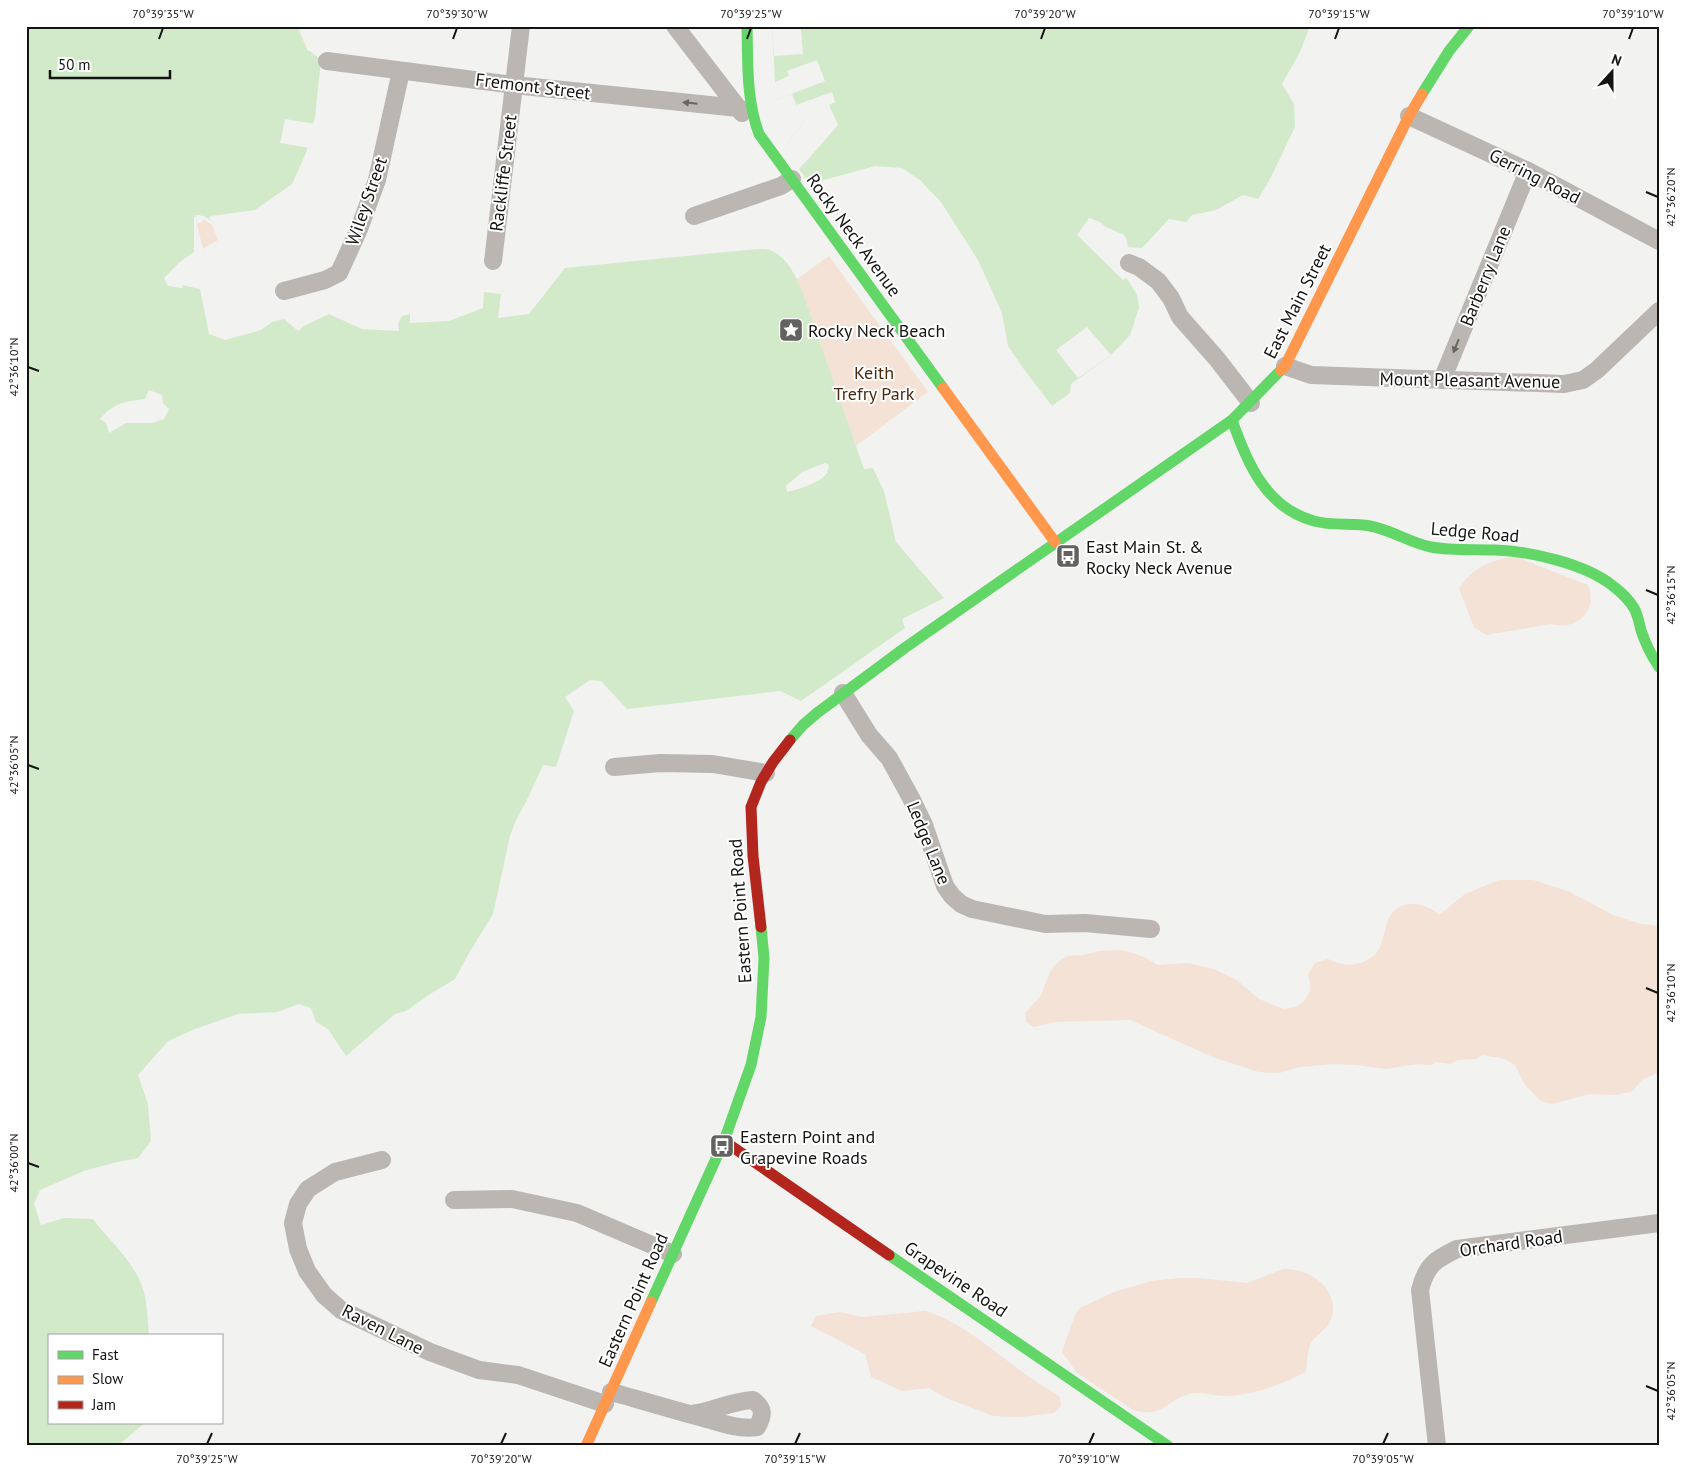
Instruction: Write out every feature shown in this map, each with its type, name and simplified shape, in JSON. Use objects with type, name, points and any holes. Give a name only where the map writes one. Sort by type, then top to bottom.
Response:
[{"type":"main road","name":"Rocky Neck Avenue","points":[[747,26],[751,105],[753,122],[759,134],[1055,542]]},
{"type":"main road","name":"East Main Street","points":[[1055,542],[1232,420],[1285,366],[1409,116],[1449,51],[1469,26]]},
{"type":"main road","name":"Ledge Road","points":[[1232,420],[1257,482],[1285,508],[1315,521],[1357,524],[1387,530],[1415,543],[1431,547],[1504,550],[1559,560],[1600,578],[1621,594],[1634,609],[1644,640],[1659,667]]},
{"type":"main road","name":"Eastern Point Road","points":[[586,1446],[724,1141],[751,1065],[762,1017],[764,958],[753,856],[751,807],[760,782],[773,762],[803,725],[817,713],[906,647],[1055,542]]},
{"type":"main road","name":"Grapevine Road","points":[[724,1141],[1168,1446]]},
{"type":"street","name":"Rackliffe Street","points":[[493,261],[521,26]]},
{"type":"street","points":[[675,26],[759,134]]},
{"type":"street","name":"Fremont Street","points":[[327,61],[514,85],[739,108]]},
{"type":"street","name":"Wiley Street","points":[[284,291],[325,280],[339,273],[359,229],[377,180],[401,71]]},
{"type":"street","name":"Gerring Road","points":[[1409,116],[1528,171],[1659,241]]},
{"type":"street","name":"Barberry Lane","points":[[1442,380],[1528,171]]},
{"type":"street","points":[[694,216],[781,186],[792,179]]},
{"type":"street","points":[[1129,262],[1158,281],[1171,298],[1180,317],[1251,402]]},
{"type":"street","name":"Mount Pleasant Avenue","points":[[1285,366],[1311,376],[1564,384],[1584,380],[1658,313]]},
{"type":"street","name":"Ledge Lane","points":[[843,693],[869,735],[889,758],[924,825],[945,886],[952,896],[962,904],[972,909],[1045,924],[1084,923],[1152,929]]},
{"type":"street","points":[[614,767],[660,763],[713,764],[766,773]]},
{"type":"street","name":"Raven Lane","points":[[382,1160],[335,1172],[308,1189],[298,1204],[293,1223],[298,1249],[307,1271],[324,1295],[341,1310],[430,1352],[479,1370],[518,1374],[608,1398],[692,1414]]},
{"type":"street","points":[[454,1200],[512,1199],[577,1213],[673,1254]]},
{"type":"street","name":"Orchard Road","points":[[1436,1446],[1420,1290],[1423,1276],[1437,1259],[1457,1249],[1659,1223]]},
{"type":"green space","points":[[203,219],[212,225],[218,240],[203,249],[196,224],[202,222]]},
{"type":"green space","name":"Keith Trefry Park","points":[[829,256],[928,392],[856,446],[797,279]]},
{"type":"green space","points":[[1514,556],[1588,585],[1590,603],[1588,611],[1577,622],[1569,625],[1551,624],[1486,635],[1474,627],[1459,589],[1464,581],[1476,570],[1498,560]]},
{"type":"green space","points":[[1499,880],[1533,880],[1570,892],[1613,915],[1641,924],[1659,926],[1659,1072],[1642,1080],[1631,1092],[1613,1095],[1589,1094],[1552,1104],[1541,1101],[1525,1085],[1515,1065],[1505,1059],[1482,1055],[1476,1059],[1458,1060],[1450,1064],[1436,1062],[1432,1065],[1417,1064],[1386,1069],[1334,1064],[1300,1067],[1279,1073],[1259,1072],[1215,1058],[1130,1020],[1054,1022],[1034,1027],[1026,1022],[1025,1013],[1040,997],[1051,970],[1059,961],[1067,956],[1100,951],[1121,950],[1146,958],[1158,965],[1188,963],[1214,969],[1237,980],[1259,999],[1284,1009],[1296,1007],[1305,1000],[1310,990],[1308,975],[1315,963],[1328,959],[1350,965],[1358,964],[1371,957],[1381,945],[1389,918],[1399,907],[1413,904],[1420,905],[1439,915],[1465,894]]},
{"type":"green space","points":[[1283,1269],[1304,1272],[1314,1277],[1328,1291],[1332,1300],[1333,1311],[1330,1322],[1310,1345],[1306,1372],[1277,1385],[1236,1395],[1191,1394],[1179,1398],[1162,1409],[1142,1412],[1133,1410],[1077,1373],[1062,1352],[1075,1315],[1080,1308],[1114,1292],[1151,1281],[1180,1278],[1247,1283]]},
{"type":"green space","points":[[925,1311],[952,1322],[978,1339],[1060,1397],[1061,1406],[1054,1413],[1021,1417],[993,1416],[944,1397],[929,1388],[902,1391],[871,1377],[865,1354],[811,1326],[816,1316],[840,1312],[862,1317]]},
{"type":"shaded area","points":[[26,26],[297,26],[308,51],[321,60],[315,117],[310,140],[292,184],[255,210],[215,224],[209,219],[197,215],[194,218],[194,252],[180,262],[164,278],[168,286],[183,288],[182,285],[200,289],[209,334],[225,340],[261,330],[272,322],[284,319],[298,331],[329,314],[362,329],[399,331],[398,324],[402,316],[410,314],[410,323],[449,321],[483,308],[484,292],[501,294],[498,318],[529,314],[565,268],[746,250],[770,250],[782,257],[787,263],[803,294],[864,469],[873,468],[884,491],[896,542],[944,598],[902,619],[905,628],[801,701],[780,691],[627,709],[601,681],[590,680],[565,697],[574,711],[556,767],[543,765],[516,820],[510,836],[493,914],[455,979],[406,1011],[395,1014],[346,1056],[328,1029],[316,1022],[311,1008],[299,1004],[277,1012],[238,1014],[168,1041],[138,1075],[148,1104],[151,1141],[138,1158],[84,1171],[40,1190],[34,1204],[41,1225],[64,1218],[93,1219],[134,1269],[143,1289],[149,1334],[48,1334],[48,1424],[144,1424],[117,1446],[26,1446]],"holes":[[[149,390],[162,395],[163,403],[169,409],[164,419],[152,423],[126,423],[109,433],[106,423],[100,419],[115,406],[145,399]],[[825,463],[829,465],[827,473],[820,479],[809,485],[787,492],[786,486],[802,472]]]},
{"type":"shaded area","points":[[772,26],[1310,26],[1300,52],[1282,84],[1294,104],[1295,127],[1269,181],[1258,199],[1243,195],[1216,210],[1192,215],[1186,222],[1169,219],[1142,248],[1126,247],[1125,241],[1092,224],[1083,235],[1128,280],[1137,295],[1139,308],[1130,335],[1111,355],[1071,384],[1070,393],[1052,406],[1023,368],[986,309],[907,195],[889,183],[816,193],[799,169],[804,163],[788,142],[804,123],[792,94],[776,100]]},
{"type":"pier","points":[[772,26],[798,26],[801,29],[803,54],[774,56]]},
{"type":"pier","points":[[817,60],[825,81],[776,100],[773,83],[789,76],[787,71]]},
{"type":"pier","points":[[832,92],[835,102],[829,105],[838,125],[804,164],[788,142],[804,123],[796,105]]},
{"type":"pier","points":[[285,119],[316,124],[310,148],[280,143]]},
{"type":"pier","points":[[875,166],[902,168],[920,180],[941,202],[978,260],[1002,313],[1008,346],[1006,348],[984,310],[920,216],[897,189],[879,186],[818,195],[809,184]]},
{"type":"pier","points":[[255,210],[215,226],[209,218],[211,216]]},
{"type":"pier","points":[[1089,218],[1124,235],[1127,240],[1128,248],[1126,250],[1122,243],[1092,224],[1086,234],[1126,277],[1123,280],[1077,235]]},
{"type":"pier","points":[[1087,327],[1111,355],[1078,378],[1056,350]]},
{"type":"traffic: fast","points":[[747,26],[750,94],[759,134],[943,388]]},
{"type":"traffic: fast","points":[[1422,94],[1449,51],[1469,26]]},
{"type":"traffic: fast","points":[[790,740],[817,713],[906,647],[1232,420],[1281,370]]},
{"type":"traffic: fast","points":[[1232,420],[1244,452],[1261,482],[1271,495],[1297,515],[1321,523],[1370,526],[1431,547],[1524,553],[1557,560],[1588,571],[1613,586],[1632,605],[1637,613],[1646,644],[1659,667]]},
{"type":"traffic: fast","points":[[651,1302],[724,1141],[751,1065],[761,1017],[764,958],[761,927]]},
{"type":"traffic: fast","points":[[889,1255],[1168,1446]]},
{"type":"traffic: slow","points":[[1281,370],[1285,366],[1409,116],[1422,94]]},
{"type":"traffic: slow","points":[[943,388],[1055,542]]},
{"type":"traffic: slow","points":[[586,1446],[651,1302]]},
{"type":"traffic: jam","points":[[761,927],[753,856],[751,807],[761,782],[790,740]]},
{"type":"traffic: jam","points":[[724,1141],[889,1255]]},
{"type":"place","name":"Rocky Neck Beach","points":[[791,330]]},
{"type":"place","name":"East Main St. & Rocky Neck Avenue","points":[[1068,556]]},
{"type":"place","name":"Eastern Point and Grapevine Roads","points":[[722,1146]]}]
